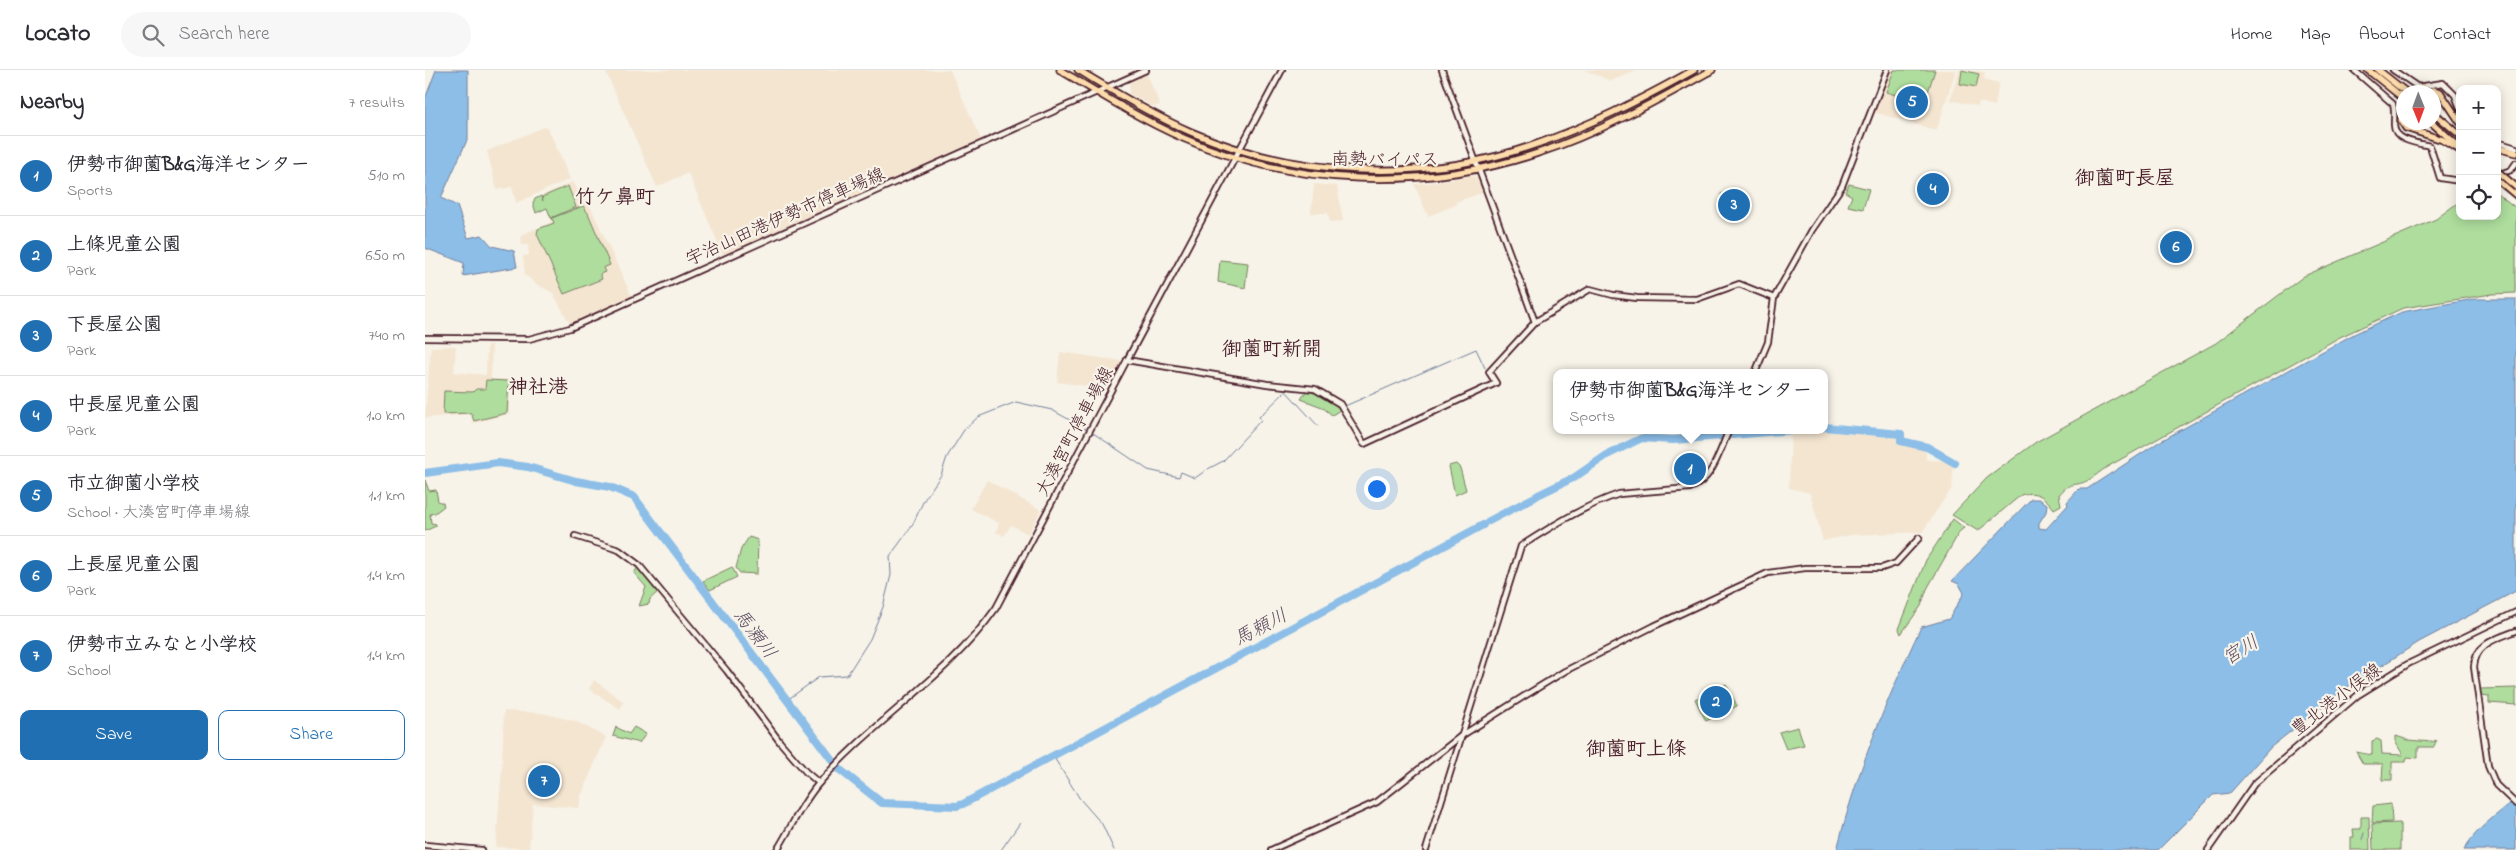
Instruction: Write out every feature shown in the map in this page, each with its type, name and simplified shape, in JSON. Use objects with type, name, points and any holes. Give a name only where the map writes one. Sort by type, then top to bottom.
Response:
[{"type":"highway","name":"南勢バイパス","points":[[1060,70],[1184,138],[1235,158],[1276,168],[1345,177],[1427,176],[1480,169],[1539,153],[1628,116],[1712,70]]},
{"type":"highway","name":"南勢バイパス","points":[[1078,70],[1191,132],[1240,149],[1306,163],[1355,168],[1406,169],[1476,161],[1523,149],[1627,107],[1694,70]]},
{"type":"highway","points":[[2368,70],[2396,92]]},
{"type":"highway","points":[[2378,70],[2397,85]]},
{"type":"highway","points":[[2441,93],[2456,116]]},
{"type":"highway","points":[[2441,119],[2456,133]]},
{"type":"highway","points":[[2441,122],[2456,134]]},
{"type":"highway","points":[[2412,130],[2443,140],[2456,147]]},
{"type":"highway","points":[[2440,130],[2456,145]]},
{"type":"highway","points":[[2501,149],[2516,153]]},
{"type":"highway","points":[[2501,174],[2516,187]]},
{"type":"highway","points":[[2501,183],[2516,196]]},
{"type":"main road","name":"宇治山田港伊勢市停車場線","points":[[425,338],[529,339],[570,328],[1146,70]]},
{"type":"main road","points":[[1127,360],[1282,70]]},
{"type":"main road","points":[[1442,70],[1535,322]]},
{"type":"main road","points":[[1757,369],[1768,342],[1774,298],[1811,230],[1842,186],[1887,70]]},
{"type":"main road","points":[[2355,70],[2393,104],[2394,129],[2398,134],[2404,139],[2430,146],[2440,178],[2456,180]]},
{"type":"main road","points":[[2393,70],[2414,85]]},
{"type":"main road","points":[[2428,85],[2443,82],[2451,90],[2456,100]]},
{"type":"main road","points":[[2501,143],[2516,148]]},
{"type":"main road","points":[[2501,174],[2511,170],[2516,163]]},
{"type":"main road","name":"大湊宮町停車場線","points":[[777,850],[819,783],[957,655],[982,627],[995,608],[1127,360],[1267,384],[1315,389],[1340,404],[1364,444],[1496,383],[1489,372],[1535,322],[1594,288],[1613,295],[1689,300],[1739,284],[1774,298]]},
{"type":"main road","points":[[1426,850],[1521,546],[1585,508],[1619,494],[1689,488],[1699,485],[1707,479],[1727,434]]},
{"type":"main road","points":[[575,536],[619,550],[639,565],[727,672],[781,742],[806,772],[819,783]]},
{"type":"main road","points":[[1271,850],[1377,802],[1461,736],[1586,660],[1768,573],[1805,568],[1882,568],[1896,563],[1919,538]]},
{"type":"main road","name":"豊北港小俣線","points":[[2207,850],[2253,784],[2358,695],[2408,664],[2516,612]]},
{"type":"main road","points":[[2514,802],[2496,784],[2488,766],[2474,667],[2476,656],[2482,647],[2516,631]]},
{"type":"main road","points":[[425,845],[482,850]]},
{"type":"shaded area","points":[[605,70],[950,70],[981,140],[723,255],[688,173],[657,187]]},
{"type":"shaded area","points":[[1584,70],[1638,70],[1611,81]]},
{"type":"shaded area","points":[[1890,70],[1956,70],[1937,129],[1931,129],[1874,112]]},
{"type":"shaded area","points":[[1959,70],[1985,72],[1984,79],[1999,83],[1995,106],[1979,102],[1978,106],[1950,100]]},
{"type":"shaded area","points":[[1147,74],[1160,105],[1154,107],[1129,94],[1130,81]]},
{"type":"shaded area","points":[[544,127],[548,128],[570,179],[516,203],[512,187],[497,190],[487,151]]},
{"type":"shaded area","points":[[1470,175],[1480,179],[1484,192],[1456,202],[1456,205],[1428,216],[1414,184],[1446,181]]},
{"type":"shaded area","points":[[572,182],[591,208],[632,297],[570,324],[553,293],[536,284],[525,275],[523,256],[529,255],[528,245],[522,245],[521,235],[552,222],[541,196]]},
{"type":"shaded area","points":[[1314,184],[1337,186],[1343,221],[1330,222],[1328,213],[1311,213]]},
{"type":"shaded area","points":[[487,345],[492,345],[491,379],[510,380],[509,414],[473,423],[471,414],[425,418],[431,347],[456,346],[454,372],[486,375]]},
{"type":"shaded area","points":[[1060,352],[1122,361],[1109,389],[1057,382]]},
{"type":"shaded area","points":[[1828,429],[1880,431],[1901,436],[1900,442],[1926,447],[1926,460],[1954,461],[1952,488],[1922,532],[1851,535],[1823,541],[1810,493],[1789,488],[1791,434],[1828,434]]},
{"type":"shaded area","points":[[987,480],[1041,510],[1028,534],[1011,525],[1004,536],[996,532],[999,523],[971,509]]},
{"type":"shaded area","points":[[594,680],[624,702],[620,709],[589,689]]},
{"type":"shaded area","points":[[504,711],[542,713],[575,721],[606,737],[581,796],[579,808],[533,804],[529,849],[496,847]]},
{"type":"green space","points":[[1894,70],[1935,70],[1924,104],[1886,92]]},
{"type":"green space","points":[[1962,70],[1979,74],[1976,87],[1960,84]]},
{"type":"green space","points":[[1921,181],[1949,188],[1947,197],[1917,190]]},
{"type":"green space","points":[[1849,184],[1869,189],[1863,209],[1848,206],[1852,196],[1845,192]]},
{"type":"green space","points":[[568,186],[576,207],[551,218],[547,208],[536,213],[533,203],[535,199],[541,196],[543,201],[542,197]]},
{"type":"green space","points":[[1740,189],[1747,216],[1729,221],[1721,194]]},
{"type":"green space","points":[[2501,196],[2516,208],[2516,293],[2492,294],[2403,308],[2340,337],[2107,467],[2087,481],[2066,488],[2059,495],[2061,505],[2054,509],[2047,501],[2036,494],[2021,495],[1978,531],[1952,515],[1987,478],[2036,442],[2216,343],[2304,276],[2436,219],[2456,204],[2456,220],[2501,220]]},
{"type":"green space","points":[[583,206],[588,213],[610,265],[603,268],[605,272],[600,274],[602,279],[564,294],[537,234],[538,229],[554,223],[552,218]]},
{"type":"green space","points":[[1220,260],[1248,263],[1245,288],[1218,282]]},
{"type":"green space","points":[[486,380],[509,381],[507,413],[474,421],[471,413],[443,414],[444,391],[473,392],[476,389],[485,389]]},
{"type":"green space","points":[[1307,390],[1331,400],[1340,410],[1332,415],[1322,407],[1301,399]]},
{"type":"green space","points":[[1456,464],[1460,468],[1466,490],[1455,495],[1449,466]]},
{"type":"green space","points":[[425,480],[429,491],[436,490],[438,501],[443,503],[444,506],[435,513],[430,514],[431,523],[436,524],[436,526],[425,531]]},
{"type":"green space","points":[[1953,519],[1964,528],[1960,531],[1927,589],[1921,606],[1901,634],[1899,629],[1926,560]]},
{"type":"green space","points":[[749,537],[758,540],[757,574],[740,573],[736,568],[741,549]]},
{"type":"green space","points":[[638,567],[659,591],[650,599],[649,604],[639,606],[646,587],[634,573]]},
{"type":"green space","points":[[732,567],[737,577],[710,590],[703,581]]},
{"type":"green space","points":[[1726,684],[1737,706],[1706,721],[1695,699]]},
{"type":"green space","points":[[2516,688],[2516,705],[2489,703],[2489,696],[2481,695],[2480,689]]},
{"type":"green space","points":[[616,727],[629,734],[634,727],[646,734],[639,743],[613,736]]},
{"type":"green space","points":[[1798,727],[1804,745],[1786,749],[1779,732]]},
{"type":"green space","points":[[2396,736],[2408,740],[2432,742],[2436,740],[2434,747],[2418,747],[2418,758],[2407,757],[2406,762],[2392,762],[2392,780],[2382,780],[2383,764],[2363,764],[2356,752],[2372,755],[2372,741],[2377,739],[2381,741],[2382,754],[2403,755],[2396,743]]},
{"type":"green space","points":[[2391,804],[2392,822],[2372,823],[2373,806]]},
{"type":"green space","points":[[2361,817],[2369,817],[2370,850],[2351,850],[2351,837],[2354,837],[2353,829],[2361,829]]},
{"type":"green space","points":[[2400,823],[2400,850],[2373,850],[2372,824]]},
{"type":"water","points":[[436,70],[468,70],[468,138],[441,198],[457,206],[468,238],[482,235],[492,246],[514,251],[517,267],[463,276],[464,263],[425,248],[425,99]]},
{"type":"water","name":"宮川","points":[[2474,299],[2516,299],[2516,591],[2419,642],[2343,690],[2271,747],[2230,793],[2213,795],[2158,850],[1837,850],[1853,793],[1873,737],[1921,627],[1949,619],[1964,593],[1959,584],[1952,581],[2031,499],[2039,499],[2047,504],[2046,512],[2039,523],[2039,528],[2046,529],[2068,505],[2067,502],[2079,489],[2087,489],[2159,442],[2354,334],[2402,312]]},
{"type":"water","points":[[2516,799],[2516,850],[2464,850],[2481,828]]},
{"type":"waterway","points":[[1345,406],[1476,349],[1485,368]]},
{"type":"waterway","points":[[1208,469],[1223,461],[1261,420],[1259,417],[1286,391],[1318,426]]},
{"type":"waterway","points":[[787,700],[819,677],[847,675],[870,639],[883,607],[891,575],[890,556],[912,526],[924,500],[941,475],[947,457],[964,430],[978,417],[1016,402],[1052,410],[1086,429]]},
{"type":"waterway","name":"馬頼川","points":[[1828,427],[1901,434],[1901,441],[1927,447],[1955,463]]},
{"type":"waterway","points":[[1093,433],[1148,470],[1179,477],[1181,472],[1195,478],[1205,471]]},
{"type":"waterway","name":"馬頼川","points":[[1732,435],[1744,434]]},
{"type":"waterway","name":"馬頼川","points":[[1538,495],[1575,477],[1607,455],[1642,438],[1673,440],[1721,436]]},
{"type":"waterway","name":"馬瀬川","points":[[425,473],[498,463],[528,467],[576,481],[610,487],[634,497],[839,769],[882,803],[957,806],[963,804],[1483,525]]},
{"type":"waterway","name":"馬頼川","points":[[1489,521],[1535,497]]},
{"type":"waterway","points":[[1053,756],[1080,799],[1102,824],[1114,850]]},
{"type":"waterway","points":[[1001,850],[1020,823]]},
{"type":"waterway","points":[[2362,840],[2364,833]]},
{"type":"place","name":"市立御薗小学校","points":[[1912,102]]},
{"type":"place","name":"中長屋児童公園","points":[[1933,189]]},
{"type":"place","name":"下長屋公園","points":[[1734,205]]},
{"type":"place","name":"上長屋児童公園","points":[[2176,247]]},
{"type":"place","name":"伊勢市御薗B&G海洋センター","points":[[1690,469]]},
{"type":"place","name":"上條児童公園","points":[[1716,702]]},
{"type":"place","name":"伊勢市立みなと小学校","points":[[544,781]]},
{"type":"district","name":"御薗町長屋","points":[[2125,177]]},
{"type":"district","name":"竹ケ鼻町","points":[[615,196]]},
{"type":"district","name":"御薗町新開","points":[[1272,348]]},
{"type":"district","name":"神社港","points":[[538,386]]},
{"type":"district","name":"御薗町上條","points":[[1636,748]]}]
